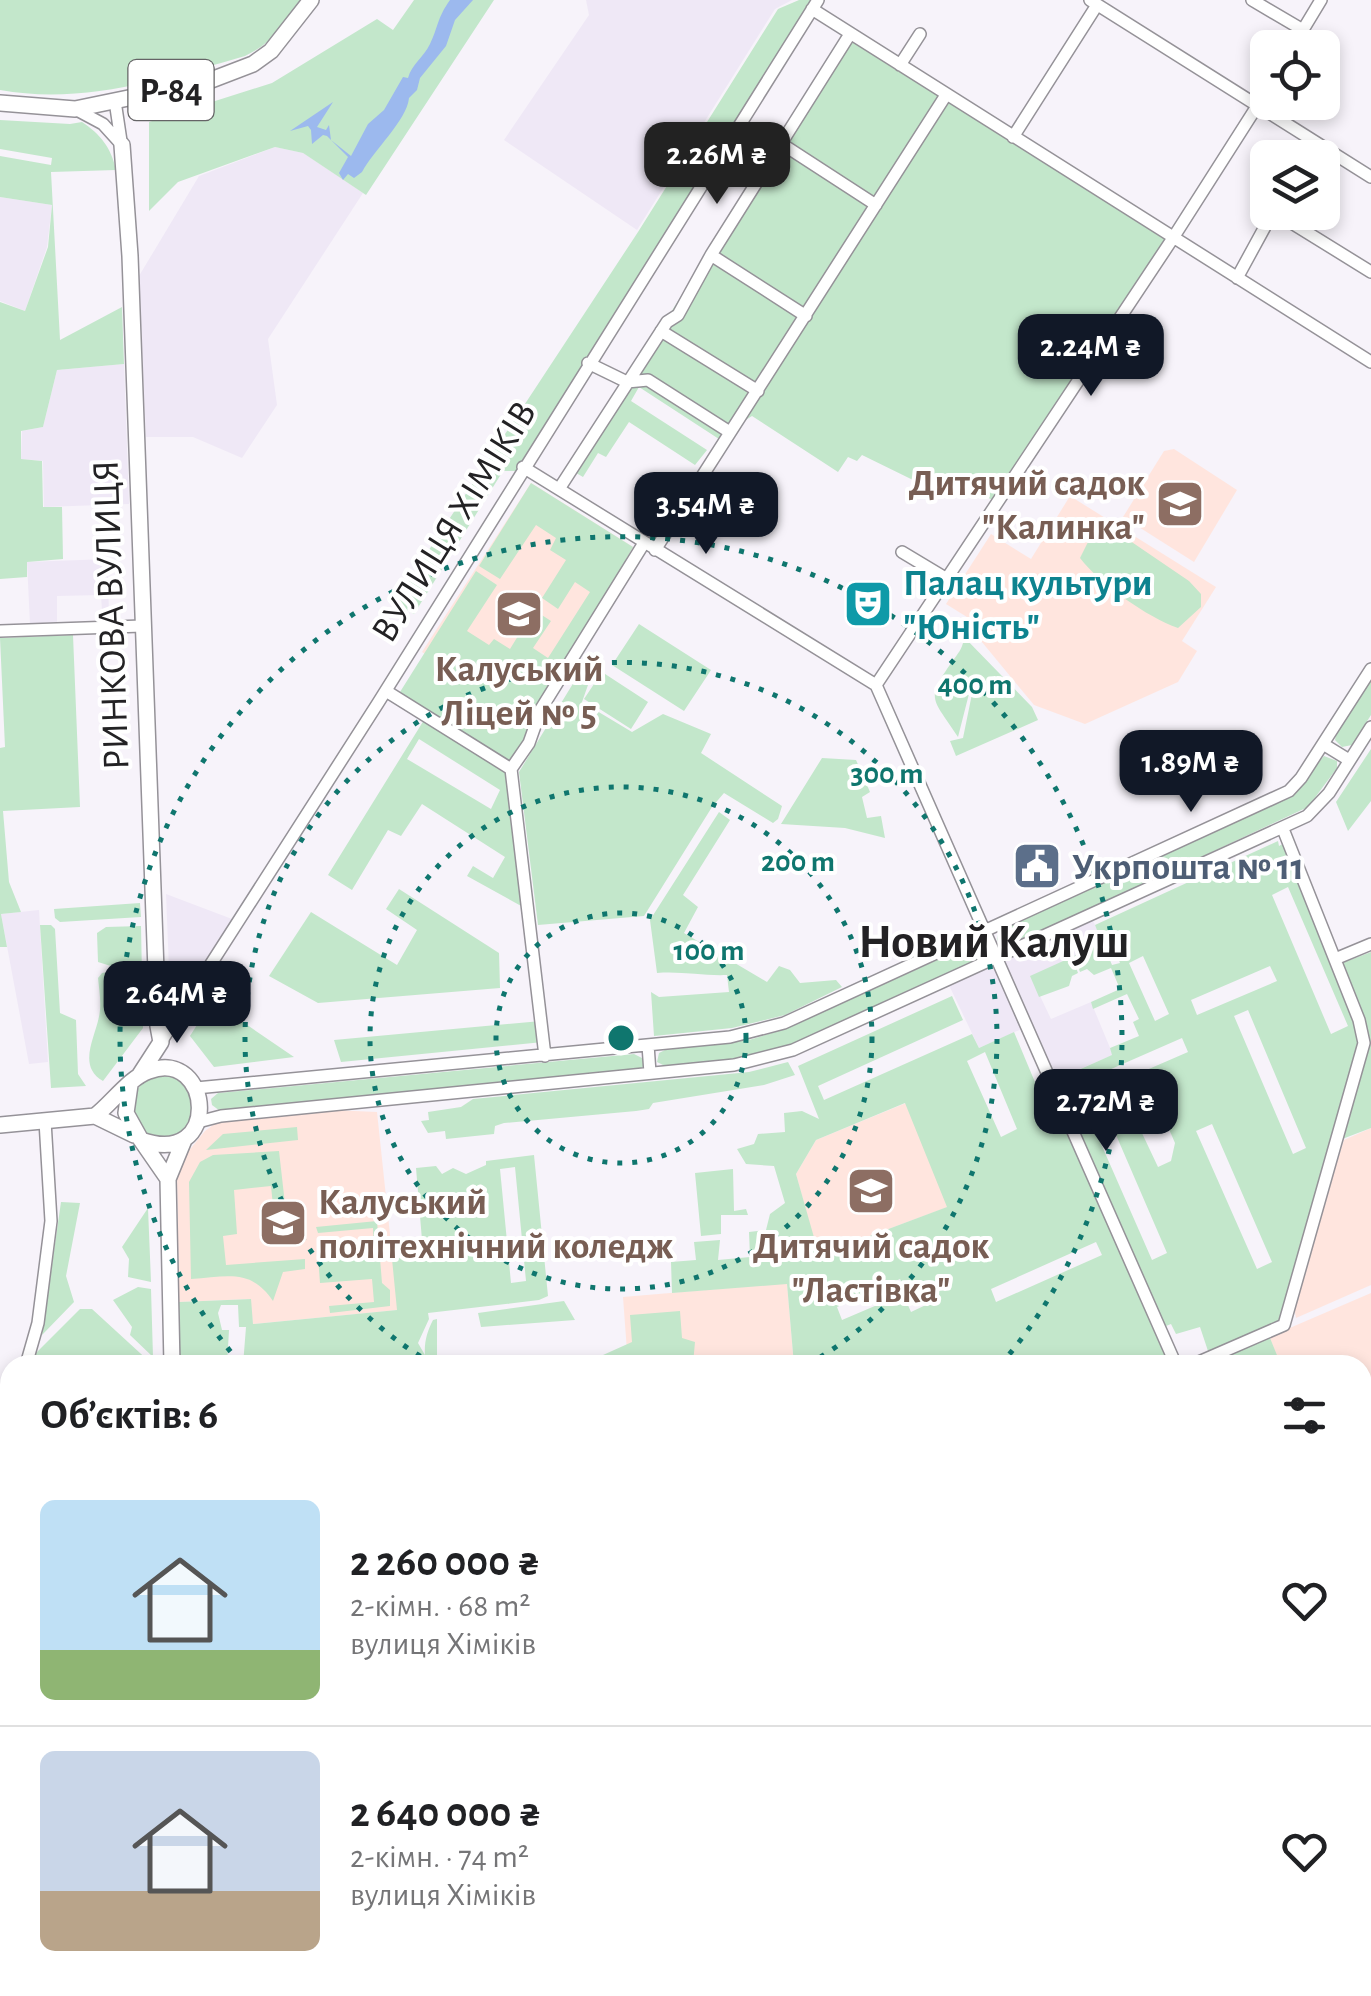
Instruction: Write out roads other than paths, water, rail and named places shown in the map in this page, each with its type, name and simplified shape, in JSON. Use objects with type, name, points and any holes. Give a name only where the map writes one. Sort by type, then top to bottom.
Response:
[{"type":"main road","name":"Р-84","points":[[0,103],[75,108],[206,82],[253,64],[290,30],[311,0]]},
{"type":"main road","name":"РИНКОВА ВУЛИЦЯ","points":[[122,145],[130,256],[161,1042]]},
{"type":"main road","points":[[95,1116],[134,1080],[161,1042],[196,1088],[200,1100],[198,1122],[184,1140],[168,1179],[172,1355]]},
{"type":"main road","points":[[134,1080],[162,1068],[184,1073]]},
{"type":"main road","points":[[134,1080],[126,1114],[168,1179]]},
{"type":"main road","points":[[0,1124],[95,1116],[140,1139],[170,1145],[184,1140]]},
{"type":"street","points":[[1252,0],[1303,30],[1321,0]]},
{"type":"street","points":[[1013,137],[1094,2],[1250,100]]},
{"type":"street","points":[[816,5],[850,34],[1371,362]]},
{"type":"street","name":"ВУЛИЦЯ ХІМІКІВ","points":[[161,1042],[816,5]]},
{"type":"street","points":[[559,489],[661,331],[678,314],[710,254],[850,34]]},
{"type":"street","points":[[900,66],[920,34]]},
{"type":"street","points":[[544,1056],[511,769],[529,743],[541,710],[728,431],[740,420],[946,95]]},
{"type":"street","name":"РИНКОВА ВУЛИЦЯ","points":[[116,101],[122,145]]},
{"type":"street","points":[[75,108],[103,124],[122,145]]},
{"type":"street","points":[[876,685],[1250,118]]},
{"type":"street","points":[[1282,120],[1371,177]]},
{"type":"street","points":[[782,144],[876,206]]},
{"type":"street","points":[[1237,278],[1264,230]]},
{"type":"street","points":[[1303,230],[1371,272]]},
{"type":"street","points":[[710,254],[806,316]]},
{"type":"street","points":[[661,331],[758,391]]},
{"type":"street","points":[[588,363],[627,382],[648,380],[728,431]]},
{"type":"street","points":[[524,467],[876,685],[1172,1355]]},
{"type":"street","points":[[902,552],[947,580]]},
{"type":"street","points":[[0,631],[142,626]]},
{"type":"street","points":[[196,1088],[740,1036],[784,1023],[1289,791],[1371,670]]},
{"type":"street","points":[[386,691],[511,769]]},
{"type":"street","points":[[198,1122],[221,1116],[734,1065],[793,1050],[1307,816],[1329,793],[1371,726]]},
{"type":"street","points":[[1323,744],[1349,760]]},
{"type":"street","points":[[1215,1355],[1284,1325],[1364,1038],[1283,828]]},
{"type":"street","points":[[1336,960],[1371,944]]},
{"type":"street","points":[[648,1045],[650,1074]]},
{"type":"street","points":[[29,1355],[38,1323],[51,1222],[45,1121]]},
{"type":"water","points":[[450,0],[473,0],[455,20],[446,46],[420,78],[402,116],[362,172],[354,178],[348,174],[343,180],[339,173],[348,157],[331,140],[351,156],[368,124],[384,110],[403,77],[408,78],[427,49]]},
{"type":"water","points":[[333,102],[317,127],[326,130],[329,125],[331,140],[323,135],[312,144],[308,126],[290,131]]},
{"type":"place","name":"Дитячий садок \"Калинка\"","points":[[1180,504]]},
{"type":"place","name":"Палац культури \"Юність\"","points":[[868,604]]},
{"type":"place","name":"Калуський Ліцей № 5","points":[[519,614]]},
{"type":"place","name":"Укрпошта № 11","points":[[1037,866]]},
{"type":"place","name":"Дитячий садок \"Ластівка\"","points":[[871,1191]]},
{"type":"place","name":"Калуський політехнічний коледж","points":[[283,1223]]},
{"type":"district","name":"Новий Калуш","points":[[994,940]]}]
